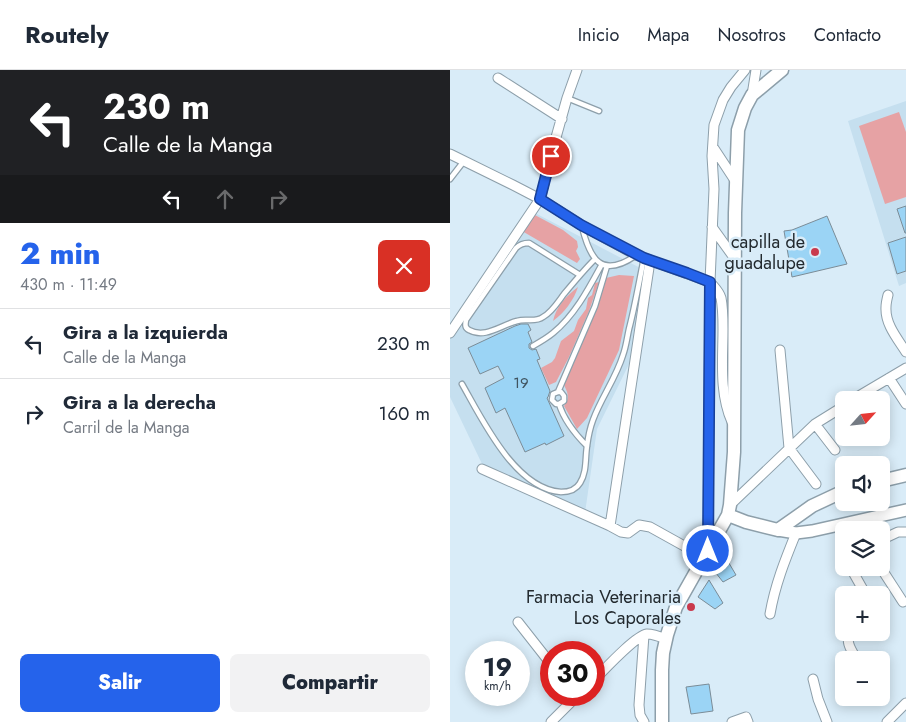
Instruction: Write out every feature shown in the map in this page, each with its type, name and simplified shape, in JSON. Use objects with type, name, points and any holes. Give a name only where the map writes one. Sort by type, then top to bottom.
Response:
[{"type":"main road","points":[[662,722],[662,670],[666,639],[676,607],[729,510],[734,452],[738,130],[752,94],[782,70]]},
{"type":"main road","points":[[890,479],[906,475]]},
{"type":"main road","points":[[729,510],[746,522],[778,530],[812,506],[835,495]]},
{"type":"street","points":[[450,333],[540,199],[567,98],[577,70]]},
{"type":"street","points":[[482,469],[621,532],[628,533],[639,526],[650,527],[706,554],[714,125],[723,100],[745,70]]},
{"type":"street","points":[[752,94],[756,70]]},
{"type":"street","points":[[498,78],[562,119]]},
{"type":"street","points":[[713,147],[736,182]]},
{"type":"street","points":[[450,154],[540,199],[581,225],[643,258],[710,282],[716,288],[722,303],[723,380],[726,406],[734,427]]},
{"type":"street","points":[[712,227],[735,259]]},
{"type":"street","points":[[610,526],[643,258]]},
{"type":"street","points":[[888,295],[887,319],[906,352]]},
{"type":"street","points":[[780,350],[790,448],[816,484]]},
{"type":"street","points":[[867,391],[906,368]]},
{"type":"street","points":[[889,378],[906,404]]},
{"type":"street","points":[[729,510],[815,424],[835,412]]},
{"type":"street","points":[[815,424],[835,450]]},
{"type":"street","points":[[778,530],[796,533],[812,531],[906,510]]},
{"type":"street","points":[[890,536],[898,532],[906,532]]},
{"type":"street","points":[[770,614],[779,575],[796,533]]},
{"type":"street","points":[[885,576],[903,602]]},
{"type":"street","points":[[518,622],[540,650]]},
{"type":"street","points":[[605,669],[630,644],[644,635],[649,634],[666,639]]},
{"type":"street","points":[[644,635],[639,705],[640,715],[644,722]]},
{"type":"street","points":[[813,679],[827,722]]},
{"type":"street","points":[[887,722],[906,704]]},
{"type":"street","points":[[552,722],[567,706]]},
{"type":"street","points":[[732,722],[746,717],[748,722]]},
{"type":"lane","points":[[567,98],[599,111]]},
{"type":"lane","points":[[450,179],[464,161]]},
{"type":"lane","points":[[462,384],[504,454],[524,476],[532,482],[558,492],[573,490],[579,485],[584,475],[587,446],[593,420],[623,355],[643,258],[620,264],[604,265],[595,259],[586,242],[581,225]]},
{"type":"lane","points":[[580,275],[529,243],[520,244],[466,320],[466,328],[478,333],[484,333],[516,321],[524,319],[538,320],[544,317],[595,259]]},
{"type":"lane","points":[[533,346],[563,324],[604,265]]},
{"type":"lane","points":[[587,446],[564,416],[559,404],[552,400],[553,394],[558,392],[595,306],[604,265]]},
{"type":"lane","points":[[558,392],[561,392],[564,396],[564,402],[559,404]]},
{"type":"shaded area","points":[[906,101],[906,283],[899,286],[848,121]]},
{"type":"shaded area","points":[[899,112],[906,132],[906,197],[885,204],[859,126]]},
{"type":"shaded area","points":[[535,213],[646,271],[631,360],[597,429],[585,513],[483,466],[450,397],[450,339]]},
{"type":"shaded area","points":[[533,214],[563,230],[577,241],[578,247],[576,251],[580,259],[577,263],[522,231]]},
{"type":"shaded area","points":[[619,275],[634,276],[619,350],[587,418],[577,429],[564,406],[568,396],[564,385],[606,278]]},
{"type":"shaded area","points":[[599,282],[569,357],[556,382],[549,385],[541,368],[552,362],[561,341],[574,331],[578,320],[586,309],[588,298],[592,295],[595,283]]},
{"type":"shaded area","points":[[578,287],[568,306],[553,321],[556,311],[562,302]]},
{"type":"building","points":[[906,206],[906,233],[905,233],[897,209]]},
{"type":"building","name":"capilla de guadalupe","points":[[827,216],[847,264],[792,277],[784,231],[792,230]]},
{"type":"building","points":[[906,237],[906,271],[897,274],[888,243]]},
{"type":"building","points":[[521,324],[528,324],[531,330],[528,332],[532,342],[529,344],[529,348],[532,350],[536,349],[540,359],[537,360],[550,391],[547,398],[564,436],[525,452],[505,408],[496,413],[485,388],[504,378],[498,366],[480,374],[468,348]]},
{"type":"building","points":[[723,553],[736,575],[723,582],[712,568]]},
{"type":"building","points":[[709,580],[723,603],[715,609],[698,597]]},
{"type":"building","points":[[709,684],[713,711],[691,714],[686,687]]},
{"type":"place","name":"capilla de guadalupe","points":[[815,252]]},
{"type":"place","name":"Farmacia Veterinaria Los Caporales","points":[[691,607]]},
{"type":"route","points":[[551,156],[540,199],[581,225],[644,258],[710,282],[708,551]]}]
